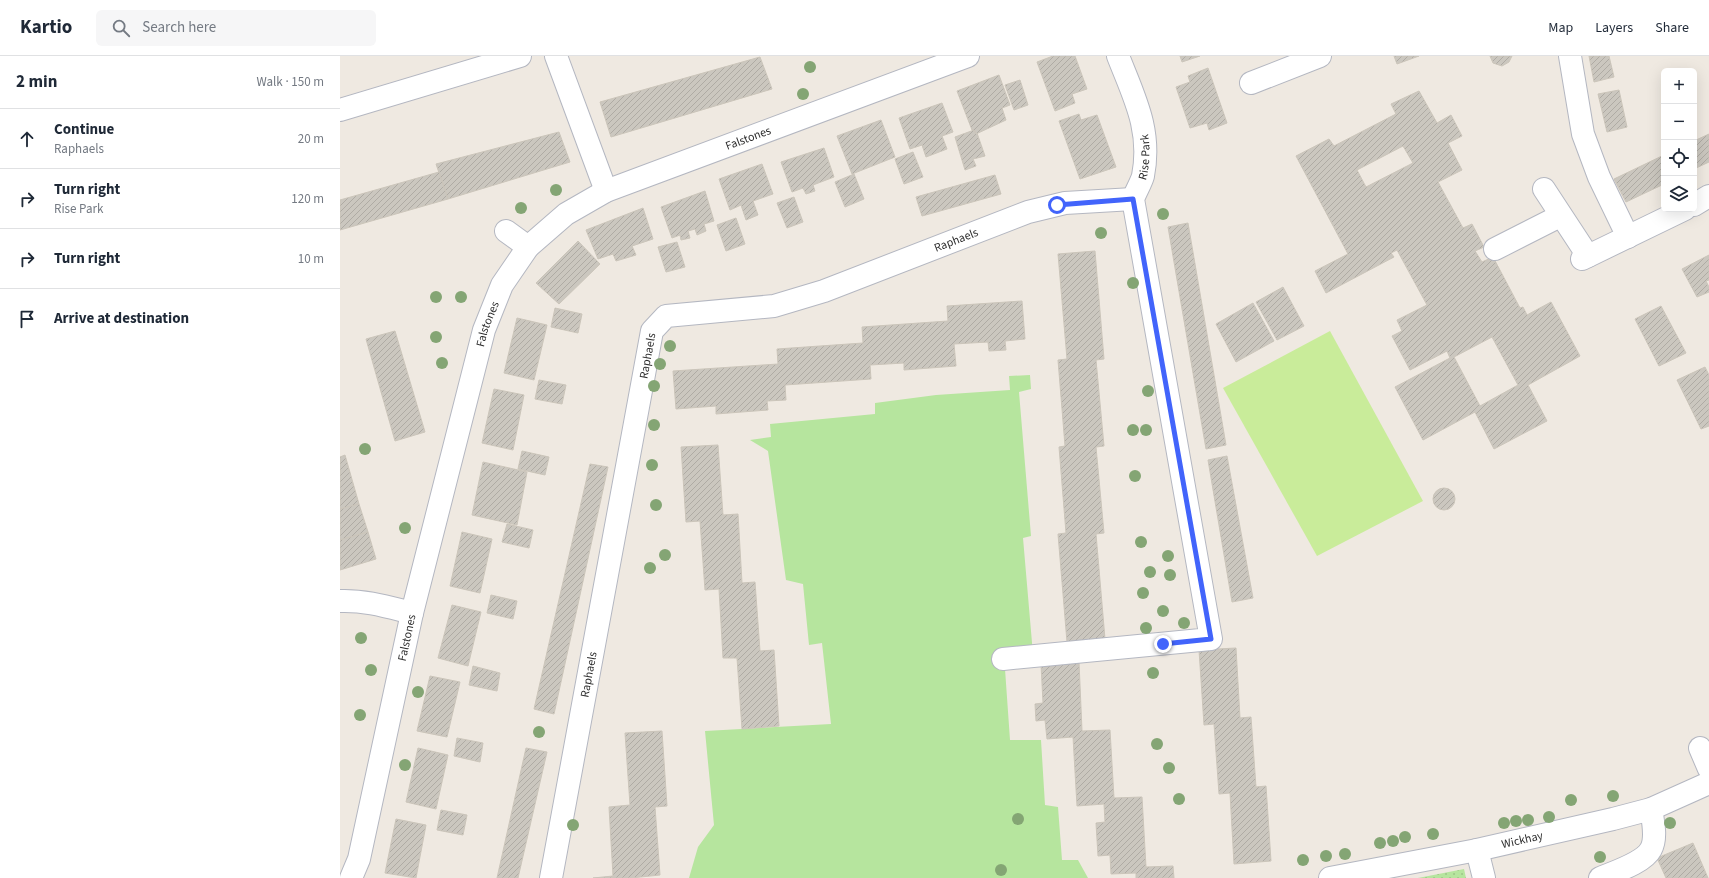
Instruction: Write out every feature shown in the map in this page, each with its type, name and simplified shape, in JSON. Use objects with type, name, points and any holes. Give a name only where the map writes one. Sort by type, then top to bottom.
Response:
[{"type":"street","points":[[340,110],[520,56]]},
{"type":"street","points":[[556,56],[606,191]]},
{"type":"street","name":"Falstones","points":[[348,874],[358,859],[412,613],[484,330],[502,284],[528,247],[566,214],[606,191],[938,61],[968,56]]},
{"type":"street","name":"Rise Park","points":[[1118,56],[1142,118],[1146,140],[1143,177],[1133,199]]},
{"type":"street","points":[[1251,83],[1320,56]]},
{"type":"street","points":[[1570,56],[1583,134],[1599,177],[1628,236]]},
{"type":"street","points":[[1544,189],[1585,258],[1679,212]]},
{"type":"street","points":[[1697,202],[1709,196]]},
{"type":"street","points":[[1003,659],[1211,639],[1133,199]]},
{"type":"street","name":"Raphaels","points":[[551,878],[652,331],[666,316],[774,306],[824,291],[1028,212],[1065,203],[1133,199]]},
{"type":"street","points":[[1495,249],[1560,216]]},
{"type":"street","points":[[506,231],[528,247]]},
{"type":"street","points":[[340,601],[354,601],[381,605],[412,613]]},
{"type":"street","points":[[1700,748],[1709,768]]},
{"type":"street","name":"Wickhay","points":[[1330,878],[1477,850],[1651,809],[1709,783]]},
{"type":"street","points":[[1600,878],[1644,858],[1652,848],[1654,831],[1651,809]]},
{"type":"street","points":[[1477,850],[1484,878]]},
{"type":"green space","points":[[1330,331],[1423,501],[1317,556],[1223,388]]},
{"type":"green space","points":[[1030,375],[1031,389],[1019,392],[1031,536],[1023,538],[1034,666],[1005,669],[1010,740],[1041,740],[1045,805],[1058,807],[1062,860],[1078,860],[1088,878],[689,878],[698,847],[714,825],[705,731],[831,724],[822,643],[809,645],[803,584],[786,580],[768,451],[750,440],[771,437],[770,424],[875,414],[875,403],[936,395],[1010,390],[1009,376]]},
{"type":"green space","points":[[1464,869],[1466,878],[1418,878]]},
{"type":"building","points":[[1053,56],[1075,56],[1087,89],[1072,94],[1075,103],[1055,111],[1037,62]]},
{"type":"building","points":[[1180,56],[1200,56],[1182,62]]},
{"type":"building","points":[[1394,56],[1419,56],[1397,64]]},
{"type":"building","points":[[1490,56],[1512,56],[1509,62],[1502,66],[1493,63]]},
{"type":"building","points":[[1589,56],[1609,56],[1614,77],[1594,82]]},
{"type":"building","points":[[760,57],[772,89],[611,137],[600,102]]},
{"type":"building","points":[[1208,68],[1227,123],[1209,130],[1207,123],[1190,128],[1176,87],[1190,82],[1188,76]]},
{"type":"building","points":[[999,75],[1010,105],[1002,108],[1006,120],[976,134],[974,130],[972,130],[957,91]]},
{"type":"building","points":[[1020,80],[1028,105],[1014,110],[1005,85]]},
{"type":"building","points":[[1619,90],[1627,127],[1607,132],[1598,94]]},
{"type":"building","points":[[1419,91],[1437,123],[1451,115],[1462,136],[1448,143],[1462,170],[1438,182],[1463,228],[1472,224],[1484,247],[1475,251],[1482,262],[1493,257],[1520,308],[1523,307],[1527,315],[1551,302],[1580,356],[1528,385],[1547,421],[1494,449],[1475,412],[1423,440],[1395,387],[1450,358],[1447,351],[1410,370],[1392,336],[1402,331],[1397,320],[1427,305],[1397,250],[1391,253],[1394,257],[1326,293],[1315,271],[1348,254],[1296,156],[1329,139],[1334,146],[1396,114],[1391,104]],"holes":[[[1403,146],[1413,163],[1366,187],[1357,170]],[[1492,337],[1518,385],[1480,406],[1454,357]]]},
{"type":"building","points":[[942,103],[953,132],[942,136],[947,149],[926,157],[922,145],[910,149],[899,118]]},
{"type":"building","points":[[1079,114],[1081,120],[1097,115],[1116,167],[1080,179],[1059,121]]},
{"type":"building","points":[[881,120],[895,157],[852,174],[837,136]]},
{"type":"building","points":[[974,130],[976,134],[977,133],[985,156],[973,159],[976,166],[965,170],[955,137]]},
{"type":"building","points":[[559,132],[570,162],[448,199],[436,164]]},
{"type":"building","points":[[1709,134],[1709,162],[1697,168],[1697,140]]},
{"type":"building","points":[[824,148],[834,177],[813,185],[815,191],[806,194],[803,188],[792,192],[781,162]]},
{"type":"building","points":[[913,152],[923,177],[904,184],[895,159]]},
{"type":"building","points":[[1661,156],[1661,185],[1626,202],[1614,179]]},
{"type":"building","points":[[762,164],[773,194],[753,201],[758,215],[746,220],[741,205],[730,210],[719,179]]},
{"type":"building","points":[[439,172],[448,199],[340,230],[340,200]]},
{"type":"building","points":[[854,174],[864,199],[845,207],[835,182]]},
{"type":"building","points":[[995,175],[1001,194],[922,216],[916,197]]},
{"type":"building","points":[[705,191],[714,221],[704,224],[706,231],[697,235],[695,229],[688,231],[690,238],[681,240],[680,235],[672,238],[661,207]]},
{"type":"building","points":[[794,197],[803,222],[787,228],[777,203]]},
{"type":"building","points":[[643,208],[653,239],[632,246],[636,255],[616,261],[613,254],[598,259],[586,230]]},
{"type":"building","points":[[736,218],[745,244],[726,251],[717,225]]},
{"type":"building","points":[[1188,223],[1226,445],[1206,449],[1168,227]]},
{"type":"building","points":[[578,241],[600,264],[559,304],[536,283]]},
{"type":"building","points":[[677,242],[685,267],[666,272],[658,247]]},
{"type":"building","points":[[1095,251],[1104,359],[1096,360],[1104,446],[1096,447],[1104,533],[1096,534],[1105,639],[1067,642],[1058,534],[1066,533],[1059,447],[1065,446],[1058,360],[1067,359],[1058,254]]},
{"type":"building","points":[[1709,255],[1709,280],[1706,281],[1709,287],[1709,292],[1697,297],[1682,269]]},
{"type":"building","points":[[1283,287],[1304,326],[1277,340],[1256,302]]},
{"type":"building","points":[[1022,301],[1025,339],[1005,341],[1006,350],[989,351],[988,342],[954,344],[956,366],[904,370],[904,363],[870,365],[871,379],[785,385],[786,400],[767,401],[768,410],[716,414],[716,406],[676,409],[673,371],[778,364],[777,349],[863,343],[862,327],[948,321],[947,306]]},
{"type":"building","points":[[1253,303],[1274,341],[1236,362],[1216,324]]},
{"type":"building","points":[[1661,306],[1686,353],[1659,366],[1635,319]]},
{"type":"building","points":[[555,308],[582,314],[578,333],[551,327]]},
{"type":"building","points":[[517,318],[547,325],[534,380],[504,373]]},
{"type":"building","points":[[395,331],[425,432],[395,441],[366,339]]},
{"type":"building","points":[[1705,367],[1709,375],[1709,426],[1701,429],[1677,380]]},
{"type":"building","points":[[539,380],[566,385],[562,404],[535,399]]},
{"type":"building","points":[[494,389],[524,395],[513,450],[482,443]]},
{"type":"building","points":[[718,445],[723,515],[738,514],[742,583],[755,582],[760,651],[774,650],[779,726],[742,729],[737,658],[723,658],[719,589],[705,590],[700,521],[686,522],[681,447]]},
{"type":"building","points":[[522,451],[549,457],[545,475],[518,469]]},
{"type":"building","points":[[345,455],[359,504],[340,509],[340,457]]},
{"type":"building","points":[[1227,456],[1253,598],[1232,602],[1208,460]]},
{"type":"building","points":[[483,462],[527,472],[517,525],[472,515]]},
{"type":"building","points":[[590,464],[608,467],[554,714],[534,709]]},
{"type":"building","points":[[1444,488],[1452,491],[1455,499],[1452,507],[1444,510],[1436,507],[1433,499],[1436,491]]},
{"type":"building","points":[[359,504],[368,532],[340,540],[340,509]]},
{"type":"building","points":[[507,524],[533,530],[529,548],[502,542]]},
{"type":"building","points":[[368,532],[376,559],[340,570],[340,540]]},
{"type":"building","points":[[462,532],[492,539],[480,593],[450,586]]},
{"type":"building","points":[[491,595],[517,601],[513,619],[487,613]]},
{"type":"building","points":[[452,605],[481,612],[468,666],[438,658]]},
{"type":"building","points":[[1236,648],[1240,718],[1251,717],[1256,787],[1266,786],[1271,861],[1234,864],[1230,793],[1219,794],[1214,724],[1204,725],[1199,650]]},
{"type":"building","points":[[1079,662],[1082,731],[1110,730],[1114,798],[1142,797],[1146,867],[1173,866],[1174,878],[1136,878],[1136,873],[1111,874],[1110,855],[1098,856],[1096,823],[1105,822],[1104,804],[1077,806],[1073,737],[1047,739],[1045,720],[1036,721],[1035,704],[1043,703],[1041,664]]},
{"type":"building","points":[[473,666],[500,673],[497,691],[469,685]]},
{"type":"building","points":[[430,676],[460,682],[447,737],[417,731]]},
{"type":"building","points":[[662,731],[667,806],[655,807],[660,875],[631,878],[593,878],[613,876],[609,807],[630,805],[625,733]]},
{"type":"building","points":[[457,738],[483,743],[480,762],[454,756]]},
{"type":"building","points":[[418,748],[448,755],[436,809],[406,802]]},
{"type":"building","points":[[526,748],[547,752],[518,878],[497,878]]},
{"type":"building","points":[[441,810],[467,815],[463,835],[437,830]]},
{"type":"building","points":[[396,819],[426,825],[416,878],[385,873]]},
{"type":"building","points":[[1693,843],[1708,878],[1666,878],[1657,858]]},
{"type":"route","points":[[1057,205],[1065,203],[1133,199],[1211,639],[1163,644]]}]
